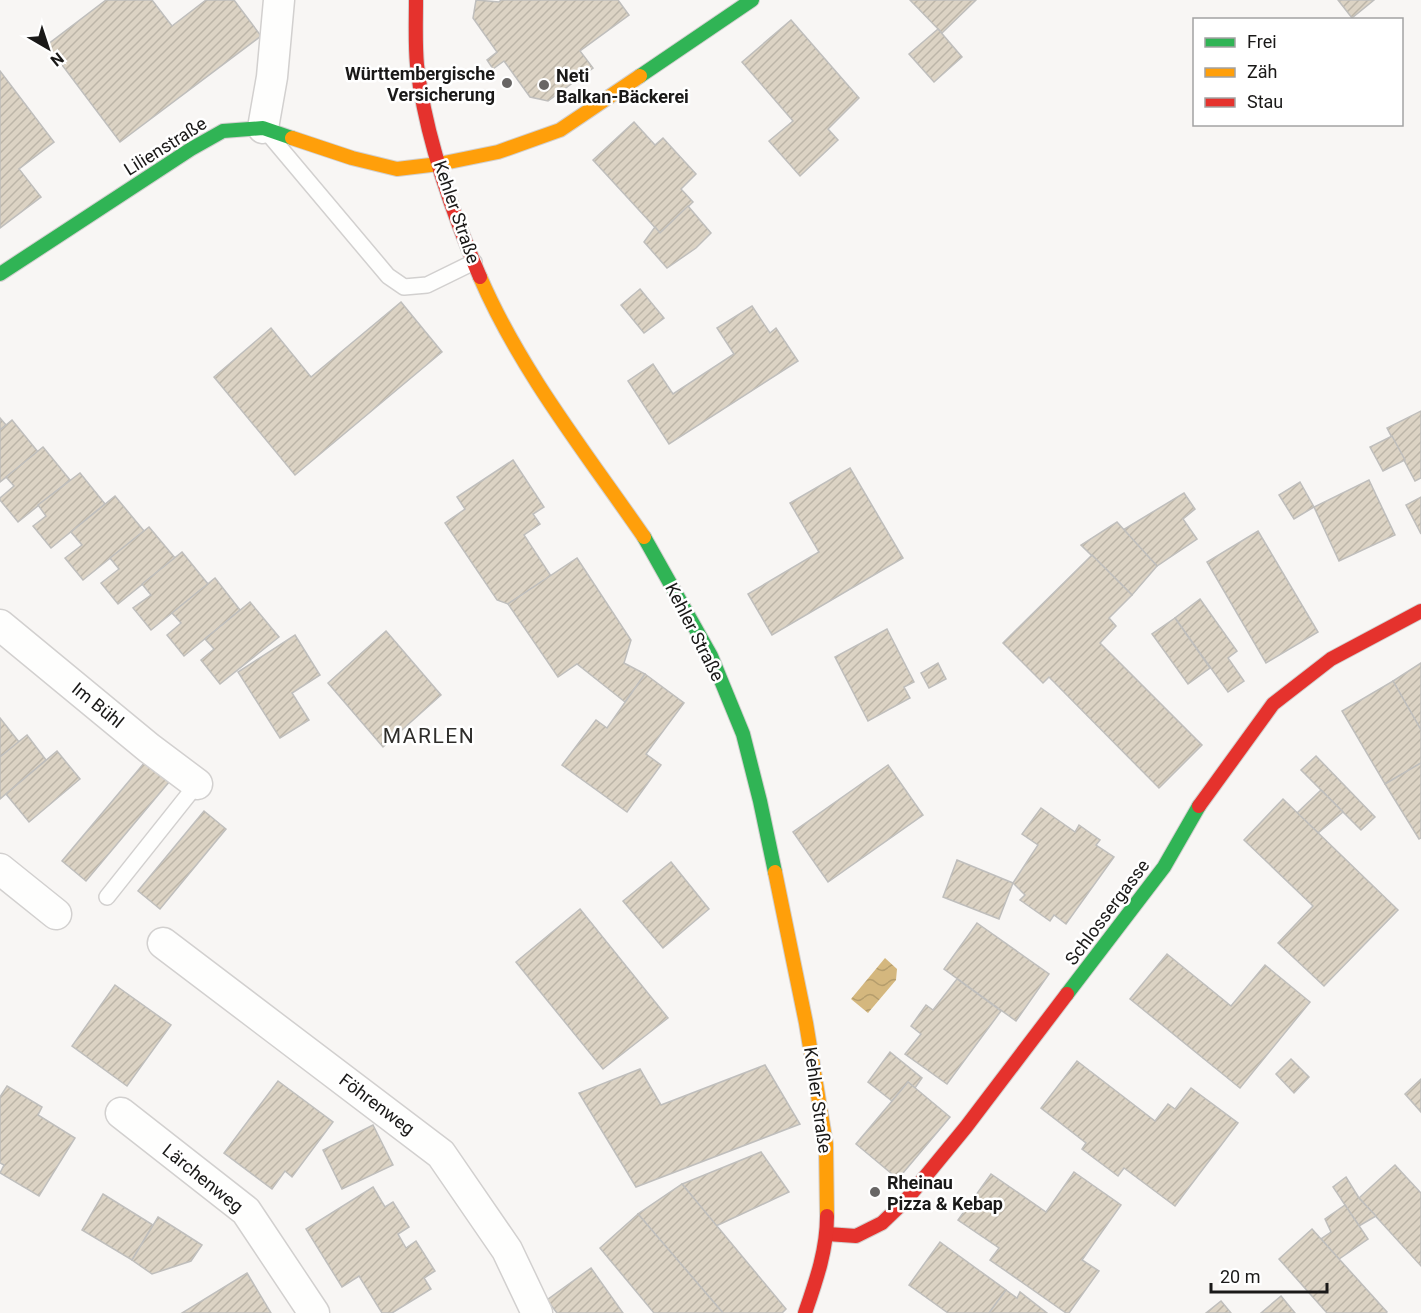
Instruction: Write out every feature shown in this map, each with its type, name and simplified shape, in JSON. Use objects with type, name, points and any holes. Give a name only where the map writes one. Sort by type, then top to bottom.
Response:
[{"type":"street","points":[[263,128],[272,77],[279,0]]},
{"type":"street","name":"Kehler Straße","points":[[416,0],[417,64],[425,109],[460,231],[503,322],[553,406],[648,543],[711,656],[743,734],[760,801],[806,1023],[826,1144],[827,1234],[818,1277],[805,1313]]},
{"type":"street","name":"Lilienstraße","points":[[0,274],[191,149],[224,130],[263,128],[352,158],[396,169],[439,164],[498,152],[560,130],[752,0]]},
{"type":"street","name":"Schlossergasse","points":[[827,1234],[856,1236],[882,1223],[906,1200],[966,1126],[1164,867],[1205,796],[1273,704],[1331,658],[1421,611]]},
{"type":"street","name":"Im Bühl","points":[[0,625],[149,748],[197,784]]},
{"type":"street","points":[[0,868],[56,914]]},
{"type":"street","name":"Föhrenweg","points":[[163,943],[441,1154],[507,1250],[537,1313]]},
{"type":"street","name":"Lärchenweg","points":[[122,1113],[246,1211],[314,1313]]},
{"type":"lane","points":[[263,128],[388,276],[404,287],[427,285],[474,262]]},
{"type":"lane","points":[[107,897],[197,784]]},
{"type":"water","points":[[885,958],[897,969],[896,980],[868,1013],[851,999]]},
{"type":"building","points":[[106,0],[152,0],[172,26],[206,0],[234,0],[261,36],[120,142],[47,45]]},
{"type":"building","points":[[476,0],[499,2],[501,0],[618,0],[629,15],[580,51],[593,68],[548,101],[530,97],[504,61],[493,69],[487,60],[497,52],[473,18]]},
{"type":"building","points":[[910,0],[976,0],[942,33]]},
{"type":"building","points":[[1338,0],[1374,0],[1352,18]]},
{"type":"building","points":[[791,20],[859,98],[828,129],[838,140],[800,176],[769,141],[793,121],[742,62]]},
{"type":"building","points":[[938,29],[962,57],[934,82],[909,54]]},
{"type":"building","points":[[0,71],[54,142],[19,169],[41,197],[0,228]]},
{"type":"building","points":[[634,122],[655,145],[663,138],[696,174],[681,189],[693,202],[660,233],[593,160]]},
{"type":"building","points":[[688,206],[711,233],[696,248],[667,268],[644,242],[655,227],[660,233]]},
{"type":"building","points":[[640,289],[664,318],[644,333],[621,305]]},
{"type":"building","points":[[401,302],[442,352],[295,475],[214,377],[271,328],[311,377]]},
{"type":"building","points":[[752,306],[770,333],[776,328],[798,361],[669,444],[628,381],[653,364],[673,394],[734,354],[717,328]]},
{"type":"building","points":[[1421,411],[1421,478],[1415,481],[1387,428]]},
{"type":"building","points":[[0,418],[6,425],[0,430]]},
{"type":"building","points":[[12,420],[38,452],[0,482],[0,430]]},
{"type":"building","points":[[1392,436],[1405,460],[1383,471],[1370,447]]},
{"type":"building","points":[[43,447],[70,480],[18,522],[0,500],[14,486],[6,477]]},
{"type":"building","points":[[513,460],[544,507],[533,514],[540,524],[524,535],[551,576],[508,604],[497,600],[445,523],[465,509],[457,497]]},
{"type":"building","points":[[850,468],[903,558],[772,635],[748,594],[819,552],[790,503]]},
{"type":"building","points":[[80,473],[105,504],[51,548],[33,526],[46,516],[38,505]]},
{"type":"building","points":[[1369,480],[1395,535],[1339,561],[1314,507]]},
{"type":"building","points":[[1300,482],[1314,507],[1294,519],[1279,495]]},
{"type":"building","points":[[1184,493],[1195,509],[1183,519],[1197,539],[1157,566],[1123,530]]},
{"type":"building","points":[[115,496],[144,531],[83,580],[65,558],[82,545],[71,532]]},
{"type":"building","points":[[1421,497],[1421,534],[1406,505]]},
{"type":"building","points":[[1117,522],[1157,566],[1132,595],[1081,545]]},
{"type":"building","points":[[149,527],[175,558],[118,604],[101,583],[119,569],[110,558]]},
{"type":"building","points":[[1258,531],[1318,632],[1266,663],[1207,562]]},
{"type":"building","points":[[182,552],[208,584],[151,630],[133,608],[151,595],[142,584]]},
{"type":"building","points":[[1092,555],[1132,595],[1109,618],[1116,626],[1100,643],[1202,745],[1159,788],[1049,677],[1043,683],[1003,643]]},
{"type":"building","points":[[577,558],[631,640],[624,663],[645,674],[625,702],[577,664],[558,677],[508,604]]},
{"type":"building","points":[[215,578],[240,610],[184,656],[167,635],[181,623],[172,613]]},
{"type":"building","points":[[1200,599],[1237,651],[1228,658],[1244,681],[1228,692],[1175,618]]},
{"type":"building","points":[[250,602],[279,637],[220,684],[201,660],[214,649],[205,639]]},
{"type":"building","points":[[1175,618],[1210,668],[1188,684],[1152,634]]},
{"type":"building","points":[[887,629],[914,682],[904,687],[910,698],[868,721],[835,657]]},
{"type":"building","points":[[386,631],[441,695],[383,747],[328,683]]},
{"type":"building","points":[[295,635],[320,675],[292,693],[309,720],[280,738],[238,672]]},
{"type":"building","points":[[938,663],[946,679],[929,688],[921,673]]},
{"type":"building","points":[[1421,663],[1421,730],[1393,681]]},
{"type":"building","points":[[645,674],[684,703],[646,754],[661,765],[627,812],[562,765],[596,720],[607,728]]},
{"type":"building","points":[[1393,681],[1421,730],[1421,763],[1385,784],[1342,711]]},
{"type":"building","points":[[0,718],[19,742],[0,757]]},
{"type":"building","points":[[27,735],[46,760],[0,799],[0,757]]},
{"type":"building","points":[[57,751],[80,779],[29,822],[6,794]]},
{"type":"building","points":[[1316,756],[1375,817],[1361,830],[1301,770]]},
{"type":"building","points":[[145,762],[169,782],[86,881],[62,861]]},
{"type":"building","points":[[1421,763],[1421,838],[1419,839],[1385,784]]},
{"type":"building","points":[[888,765],[923,815],[828,882],[793,832]]},
{"type":"building","points":[[1321,790],[1343,812],[1318,833],[1297,813]]},
{"type":"building","points":[[1283,799],[1398,910],[1324,986],[1278,943],[1313,906],[1244,840]]},
{"type":"building","points":[[1041,808],[1075,832],[1079,825],[1100,840],[1096,845],[1114,857],[1066,924],[1054,915],[1050,921],[1020,900],[1025,895],[1013,883],[1038,845],[1022,834]]},
{"type":"building","points":[[204,811],[226,829],[160,909],[138,891]]},
{"type":"building","points":[[957,860],[1013,883],[999,919],[943,897]]},
{"type":"building","points":[[671,862],[709,909],[663,948],[623,901]]},
{"type":"building","points":[[580,909],[668,1018],[603,1069],[516,962]]},
{"type":"building","points":[[977,923],[1049,974],[1016,1021],[944,969]]},
{"type":"building","points":[[1167,954],[1231,1006],[1265,965],[1310,1002],[1240,1088],[1130,999]]},
{"type":"building","points":[[957,979],[1001,1011],[947,1084],[905,1054],[921,1034],[911,1026],[926,1005],[933,1010]]},
{"type":"building","points":[[115,985],[171,1025],[127,1086],[72,1046]]},
{"type":"building","points":[[890,1052],[922,1078],[915,1088],[908,1082],[892,1101],[868,1082]]},
{"type":"building","points":[[1291,1059],[1309,1077],[1294,1093],[1276,1074]]},
{"type":"building","points":[[1077,1061],[1155,1121],[1168,1104],[1175,1109],[1191,1088],[1238,1123],[1175,1206],[1124,1168],[1118,1176],[1082,1149],[1086,1143],[1041,1108]]},
{"type":"building","points":[[765,1065],[800,1124],[636,1187],[579,1093],[640,1069],[661,1105]]},
{"type":"building","points":[[1421,1079],[1421,1112],[1405,1094]]},
{"type":"building","points":[[278,1081],[333,1122],[292,1177],[285,1171],[272,1189],[224,1153]]},
{"type":"building","points":[[908,1082],[950,1117],[898,1179],[856,1144]]},
{"type":"building","points":[[7,1086],[42,1107],[38,1115],[75,1138],[39,1196],[0,1173],[4,1165],[0,1163],[0,1097]]},
{"type":"building","points":[[373,1125],[393,1165],[342,1189],[323,1150]]},
{"type":"building","points":[[761,1152],[789,1192],[716,1226],[682,1184]]},
{"type":"building","points":[[1395,1165],[1421,1193],[1421,1266],[1359,1198]]},
{"type":"building","points":[[1074,1172],[1121,1205],[1082,1260],[1099,1271],[1069,1313],[1066,1313],[990,1260],[999,1248],[958,1220],[991,1174],[1046,1212]]},
{"type":"building","points":[[1346,1177],[1359,1198],[1376,1216],[1359,1226],[1333,1187]]},
{"type":"building","points":[[682,1184],[786,1309],[782,1313],[723,1313],[638,1214]]},
{"type":"building","points":[[373,1187],[385,1207],[393,1202],[409,1227],[398,1234],[406,1248],[416,1241],[435,1271],[424,1278],[431,1289],[392,1313],[382,1313],[359,1276],[342,1287],[306,1229]]},
{"type":"building","points":[[103,1194],[153,1225],[132,1260],[82,1230]]},
{"type":"building","points":[[1345,1205],[1368,1239],[1339,1259],[1321,1239],[1331,1232],[1325,1219]]},
{"type":"building","points":[[638,1214],[723,1313],[654,1313],[600,1248]]},
{"type":"building","points":[[158,1217],[202,1245],[191,1261],[152,1274],[132,1260]]},
{"type":"building","points":[[1312,1229],[1386,1313],[1327,1313],[1279,1259]]},
{"type":"building","points":[[940,1242],[1006,1290],[989,1313],[948,1313],[909,1285]]},
{"type":"building","points":[[591,1268],[623,1313],[557,1313],[547,1300]]},
{"type":"building","points":[[247,1273],[271,1313],[182,1313]]},
{"type":"building","points":[[1006,1290],[1017,1298],[1020,1292],[1047,1313],[989,1313]]},
{"type":"building","points":[[1281,1296],[1295,1313],[1261,1313]]},
{"type":"building","points":[[1221,1301],[1231,1313],[1206,1313]]},
{"type":"traffic: fast","points":[[640,76],[752,0]]},
{"type":"traffic: fast","points":[[0,274],[191,149],[223,131],[263,128],[292,138]]},
{"type":"traffic: fast","points":[[644,537],[711,656],[743,734],[775,872]]},
{"type":"traffic: fast","points":[[1067,994],[1164,867],[1199,806]]},
{"type":"traffic: slow","points":[[292,138],[352,158],[397,169],[439,164],[498,152],[560,130],[640,76]]},
{"type":"traffic: slow","points":[[480,277],[514,345],[534,378],[644,537]]},
{"type":"traffic: slow","points":[[775,872],[806,1023],[826,1144],[827,1216]]},
{"type":"traffic: jam","points":[[416,0],[417,65],[426,119],[450,200],[480,277]]},
{"type":"traffic: jam","points":[[1199,806],[1273,704],[1331,659],[1421,611]]},
{"type":"traffic: jam","points":[[827,1234],[856,1236],[882,1223],[906,1200],[966,1127],[1067,994]]},
{"type":"traffic: jam","points":[[805,1313],[823,1253],[827,1216]]},
{"type":"place","name":"Württembergische Versicherung","points":[[507,83]]},
{"type":"place","name":"Neti Balkan-Bäckerei","points":[[544,85]]},
{"type":"place","name":"Rheinau Pizza & Kebap","points":[[875,1192]]},
{"type":"district","name":"MARLEN","points":[[429,736]]}]
